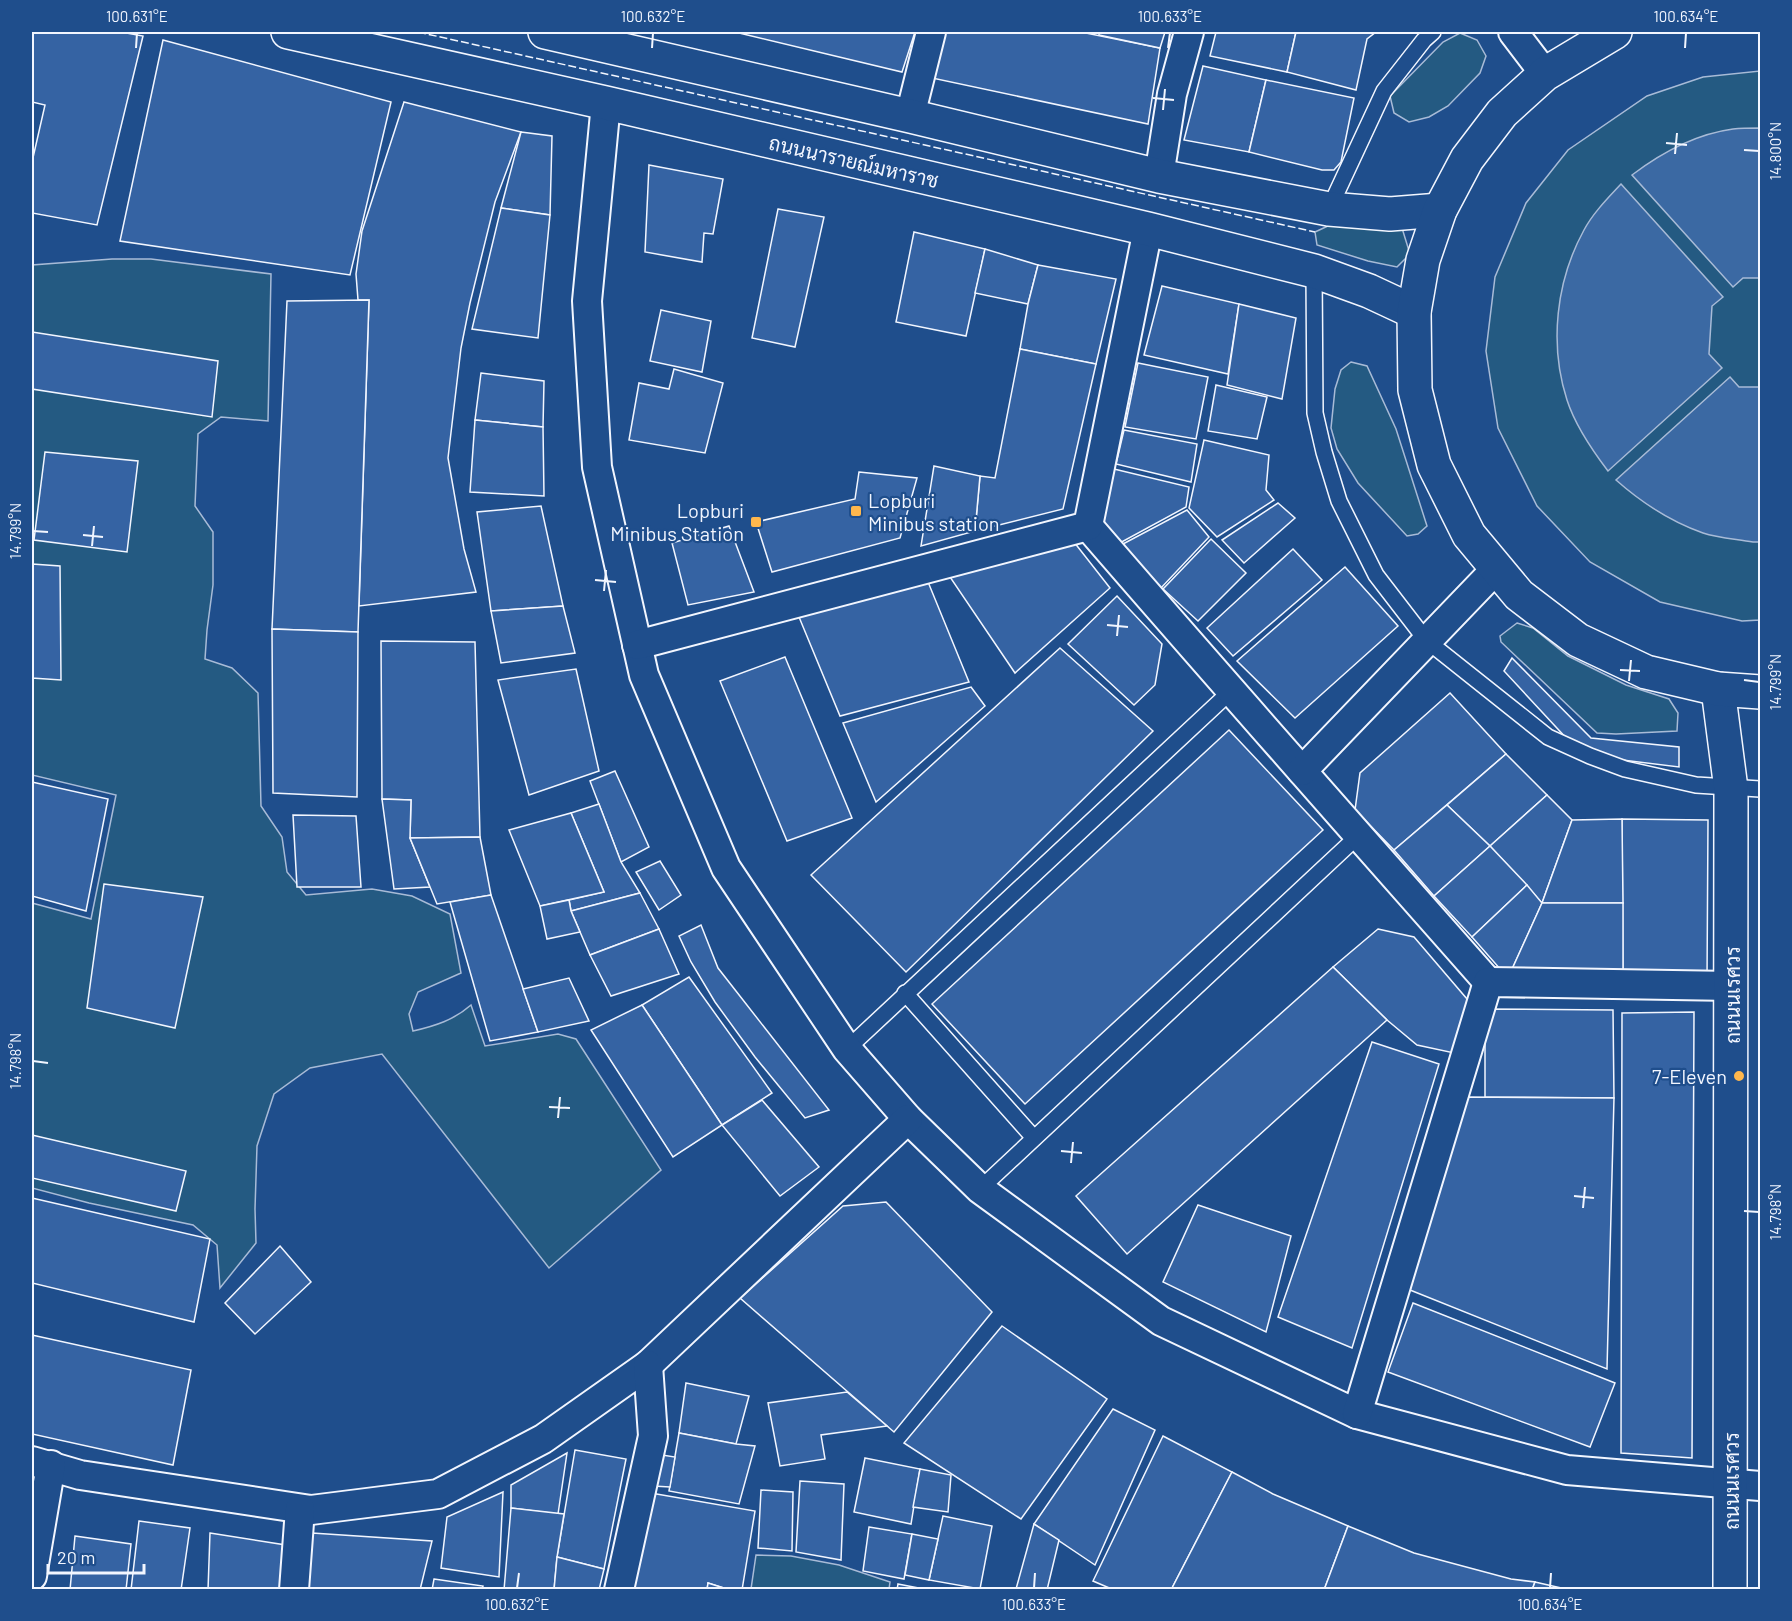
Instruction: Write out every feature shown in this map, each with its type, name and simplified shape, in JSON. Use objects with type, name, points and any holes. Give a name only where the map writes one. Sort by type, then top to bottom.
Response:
[{"type":"main road","name":"ถนนนารายณ์มหาราช","points":[[288,32],[1148,229],[1314,271],[1369,291],[1414,312]]},
{"type":"main road","points":[[545,32],[621,40],[910,116],[1159,176],[1329,209],[1390,214],[1440,210]]},
{"type":"main road","points":[[1615,32],[1545,74],[1502,113],[1467,159],[1440,210],[1423,260],[1414,312],[1415,390],[1434,465],[1469,535],[1519,595],[1578,640],[1646,672],[1718,689],[1761,692]]},
{"type":"main road","name":"ถนนนเรศวร","points":[[1718,689],[1746,789],[1732,986],[1746,1486],[1730,1590]]},
{"type":"street","points":[[910,116],[931,32]]},
{"type":"street","points":[[1159,176],[1172,94],[1189,32]]},
{"type":"street","points":[[1513,32],[1545,74]]},
{"type":"street","points":[[606,103],[587,301],[597,467],[644,675],[726,868],[847,1049],[908,1119],[980,1189],[1161,1321],[1357,1414],[1567,1470],[1746,1486]]},
{"type":"street","points":[[1088,526],[1148,229]]},
{"type":"street","points":[[637,645],[1088,526]]},
{"type":"street","points":[[1088,526],[1230,692],[1488,982],[1732,986]]},
{"type":"street","points":[[1302,771],[1497,568]]},
{"type":"street","points":[[1357,1414],[1488,982]]},
{"type":"street","points":[[32,1576],[41,1463],[80,1475],[311,1510],[438,1494],[543,1439],[648,1365],[908,1119]]},
{"type":"street","points":[[619,1590],[653,1436],[648,1365]]},
{"type":"street","points":[[294,1590],[300,1509]]},
{"type":"lane","points":[[1329,209],[1384,91],[1424,40],[1433,32]]},
{"type":"lane","points":[[1314,271],[1316,413],[1324,452],[1339,501],[1376,574],[1426,640],[1548,737],[1624,769],[1696,785],[1746,789]]},
{"type":"lane","points":[[847,1049],[1230,692]]},
{"type":"lane","points":[[980,1189],[1359,835]]},
{"type":"lane","points":[[905,993],[1034,1138]]},
{"type":"shaded area","points":[[1460,33],[1477,40],[1486,56],[1480,73],[1448,106],[1429,117],[1409,122],[1394,113],[1390,96],[1443,42]]},
{"type":"shaded area","points":[[1760,71],[1760,620],[1742,621],[1660,602],[1590,562],[1537,506],[1498,428],[1486,351],[1495,277],[1526,203],[1568,150],[1647,96],[1703,77]]},
{"type":"shaded area","points":[[1760,128],[1760,278],[1743,278],[1733,287],[1632,175],[1667,152],[1692,140],[1733,129]]},
{"type":"shaded area","points":[[1621,184],[1723,297],[1712,306],[1709,354],[1722,368],[1608,471],[1584,437],[1570,409],[1561,379],[1557,335],[1562,291],[1574,250],[1592,218]]},
{"type":"shaded area","points":[[1330,225],[1402,228],[1410,254],[1397,267],[1368,261],[1317,245],[1315,232]]},
{"type":"shaded area","points":[[112,259],[151,259],[271,274],[268,421],[221,417],[198,434],[195,506],[213,532],[213,585],[205,659],[232,668],[258,693],[261,806],[282,837],[287,872],[306,895],[372,889],[412,896],[450,914],[461,973],[418,992],[409,1014],[413,1031],[444,1022],[471,1005],[485,1046],[558,1034],[576,1039],[661,1170],[549,1268],[382,1054],[310,1068],[274,1094],[257,1146],[256,1243],[220,1288],[217,1245],[193,1225],[89,1203],[32,1188],[32,903],[91,919],[116,795],[32,775],[32,265]]},
{"type":"shaded area","points":[[1351,362],[1367,366],[1396,429],[1427,526],[1418,534],[1407,536],[1358,483],[1337,449],[1331,428],[1335,389],[1341,370]]},
{"type":"shaded area","points":[[1730,377],[1739,387],[1760,387],[1760,542],[1715,536],[1679,523],[1656,511],[1616,480]]},
{"type":"shaded area","points":[[1517,623],[1533,628],[1568,656],[1626,685],[1669,699],[1678,713],[1677,731],[1597,733],[1501,642],[1500,636]]},
{"type":"shaded area","points":[[756,1555],[791,1556],[839,1565],[890,1582],[889,1589],[751,1589]]},
{"type":"building","points":[[32,32],[121,32],[143,36],[97,225],[32,213],[32,162],[45,105],[32,102]]},
{"type":"building","points":[[735,32],[915,32],[902,72]]},
{"type":"building","points":[[945,32],[1081,32],[1160,48],[1148,124],[932,78]]},
{"type":"building","points":[[1099,32],[1165,32],[1160,48],[1099,35]]},
{"type":"building","points":[[1216,32],[1296,32],[1287,72],[1210,56]]},
{"type":"building","points":[[1296,32],[1376,32],[1367,39],[1356,90],[1287,72]]},
{"type":"building","points":[[163,40],[391,102],[350,275],[120,241]]},
{"type":"building","points":[[1203,66],[1266,80],[1249,152],[1184,140]]},
{"type":"building","points":[[1266,80],[1354,98],[1341,162],[1334,170],[1322,170],[1249,152]]},
{"type":"building","points":[[404,102],[521,132],[495,202],[470,303],[461,348],[448,458],[464,549],[476,592],[359,606],[369,300],[358,300],[356,274],[362,231]]},
{"type":"building","points":[[521,132],[552,136],[550,215],[501,208]]},
{"type":"building","points":[[649,165],[723,179],[713,234],[704,233],[702,262],[645,252]]},
{"type":"building","points":[[501,208],[550,215],[538,338],[472,329]]},
{"type":"building","points":[[778,209],[824,217],[795,347],[752,338]]},
{"type":"building","points":[[914,232],[985,249],[966,336],[896,322]]},
{"type":"building","points":[[985,249],[1038,265],[1028,304],[975,293]]},
{"type":"building","points":[[1038,265],[1116,279],[1096,364],[1020,349]]},
{"type":"building","points":[[1162,286],[1239,304],[1228,374],[1144,355]]},
{"type":"building","points":[[369,300],[358,632],[272,629],[287,301]]},
{"type":"building","points":[[1239,304],[1296,318],[1282,399],[1227,385]]},
{"type":"building","points":[[661,310],[711,321],[702,372],[650,361]]},
{"type":"building","points":[[32,332],[218,361],[212,417],[32,389]]},
{"type":"building","points":[[1020,349],[1096,364],[1063,509],[975,531],[980,476],[995,478]]},
{"type":"building","points":[[1138,363],[1208,377],[1196,439],[1125,427]]},
{"type":"building","points":[[674,369],[723,383],[705,453],[629,440],[639,383],[669,389]]},
{"type":"building","points":[[481,373],[544,381],[543,427],[475,420]]},
{"type":"building","points":[[1216,385],[1267,397],[1257,439],[1208,431]]},
{"type":"building","points":[[475,420],[543,427],[544,496],[470,492]]},
{"type":"building","points":[[1124,430],[1197,444],[1191,482],[1116,464]]},
{"type":"building","points":[[1204,440],[1269,455],[1266,490],[1274,500],[1217,537],[1189,508]]},
{"type":"building","points":[[45,452],[138,461],[127,552],[34,540]]},
{"type":"building","points":[[934,466],[980,476],[975,531],[921,546]]},
{"type":"building","points":[[1114,469],[1189,487],[1186,507],[1118,544],[1104,522],[1100,503]]},
{"type":"building","name":"Lopburi Minibus station","points":[[859,472],[917,478],[900,538],[772,572],[756,522],[855,499]]},
{"type":"building","points":[[1278,503],[1295,518],[1244,563],[1222,540]]},
{"type":"building","points":[[541,506],[563,606],[491,611],[477,512]]},
{"type":"building","points":[[1187,510],[1209,537],[1161,588],[1121,545]]},
{"type":"building","points":[[729,526],[754,592],[688,605],[672,543]]},
{"type":"building","points":[[1211,539],[1246,573],[1198,621],[1163,589]]},
{"type":"building","points":[[1074,542],[1110,588],[1015,673],[950,577]]},
{"type":"building","points":[[1293,549],[1322,580],[1233,656],[1207,628]]},
{"type":"building","points":[[32,564],[60,566],[61,680],[32,678]]},
{"type":"building","points":[[1345,567],[1398,626],[1295,718],[1237,661]]},
{"type":"building","points":[[926,577],[969,682],[840,716],[799,617]]},
{"type":"building","points":[[1117,596],[1162,644],[1155,685],[1134,705],[1068,644]]},
{"type":"building","points":[[563,606],[575,653],[501,663],[491,611]]},
{"type":"building","points":[[272,629],[358,632],[357,797],[273,793]]},
{"type":"building","points":[[381,641],[475,642],[480,837],[410,838],[411,800],[382,799]]},
{"type":"building","points":[[1060,648],[1153,731],[906,972],[811,875]]},
{"type":"building","points":[[785,657],[852,818],[787,841],[720,681]]},
{"type":"building","points":[[1512,658],[1591,738],[1679,747],[1679,767],[1582,755],[1504,671]]},
{"type":"building","points":[[576,669],[599,771],[529,795],[498,680]]},
{"type":"building","points":[[971,687],[985,706],[876,802],[843,723]]},
{"type":"building","points":[[1450,693],[1506,754],[1394,850],[1355,810],[1360,773]]},
{"type":"building","points":[[1229,730],[1323,830],[1025,1104],[932,1004]]},
{"type":"building","points":[[1506,754],[1547,795],[1490,846],[1447,805]]},
{"type":"building","points":[[615,771],[649,847],[621,862],[590,781]]},
{"type":"building","points":[[32,782],[108,799],[86,911],[32,896]]},
{"type":"building","points":[[1547,795],[1572,820],[1542,903],[1490,846]]},
{"type":"building","points":[[382,799],[411,800],[410,838],[430,887],[394,889]]},
{"type":"building","points":[[599,804],[621,862],[640,893],[571,911],[569,900],[604,892],[571,813]]},
{"type":"building","points":[[1447,805],[1490,846],[1434,896],[1394,850]]},
{"type":"building","points":[[571,813],[604,892],[540,906],[509,830]]},
{"type":"building","points":[[293,815],[356,816],[361,887],[297,887]]},
{"type":"building","points":[[1622,819],[1708,820],[1707,981],[1623,980]]},
{"type":"building","points":[[1622,819],[1623,903],[1542,903],[1572,820]]},
{"type":"building","points":[[480,837],[491,895],[437,904],[410,838]]},
{"type":"building","points":[[1490,846],[1527,885],[1472,937],[1434,896]]},
{"type":"building","points":[[660,861],[681,895],[659,910],[636,872]]},
{"type":"building","points":[[104,884],[203,897],[175,1028],[87,1008]]},
{"type":"building","points":[[1527,885],[1542,903],[1508,978],[1472,937]]},
{"type":"building","points":[[640,893],[659,929],[590,955],[571,911]]},
{"type":"building","points":[[491,895],[538,1032],[490,1041],[450,902]]},
{"type":"building","points":[[569,900],[580,932],[547,939],[540,906]]},
{"type":"building","points":[[1542,903],[1623,903],[1623,980],[1508,978]]},
{"type":"building","points":[[701,925],[718,968],[829,1110],[805,1118],[755,1057],[715,1002],[691,962],[679,936]]},
{"type":"building","points":[[659,929],[679,974],[611,996],[590,955]]},
{"type":"building","points":[[1378,929],[1414,937],[1473,1006],[1454,1053],[1417,1045],[1387,1020],[1333,967]]},
{"type":"building","points":[[1333,967],[1387,1020],[1127,1254],[1076,1196]]},
{"type":"building","points":[[689,977],[772,1093],[722,1125],[642,1005]]},
{"type":"building","points":[[569,978],[589,1021],[538,1032],[523,989]]},
{"type":"building","points":[[642,1005],[722,1125],[673,1157],[591,1030]]},
{"type":"building","points":[[1485,1009],[1613,1010],[1614,1098],[1485,1097]]},
{"type":"building","points":[[1694,1012],[1692,1458],[1621,1453],[1622,1013]]},
{"type":"building","points":[[1372,1042],[1439,1064],[1352,1348],[1278,1317]]},
{"type":"building","points":[[1466,1097],[1614,1098],[1607,1369],[1410,1290]]},
{"type":"building","points":[[762,1100],[819,1167],[780,1196],[722,1125]]},
{"type":"building","points":[[32,1135],[186,1171],[176,1211],[32,1178]]},
{"type":"building","points":[[32,1198],[210,1239],[194,1322],[32,1283]]},
{"type":"building","points":[[886,1202],[992,1312],[894,1432],[740,1298],[843,1206]]},
{"type":"building","points":[[1198,1205],[1291,1236],[1266,1332],[1163,1282]]},
{"type":"building","points":[[280,1246],[311,1282],[255,1334],[225,1303]]},
{"type":"building","points":[[1413,1303],[1615,1383],[1590,1447],[1388,1372]]},
{"type":"building","points":[[1002,1326],[1107,1399],[1021,1519],[904,1443]]},
{"type":"building","points":[[32,1335],[191,1370],[173,1465],[32,1434]]},
{"type":"building","points":[[686,1383],[749,1396],[736,1444],[679,1433]]},
{"type":"building","points":[[847,1392],[887,1426],[821,1435],[825,1459],[780,1466],[768,1403]]},
{"type":"building","points":[[1113,1409],[1155,1430],[1095,1565],[1034,1524]]},
{"type":"building","points":[[679,1433],[755,1446],[739,1504],[669,1491]]},
{"type":"building","points":[[1163,1436],[1232,1472],[1171,1590],[1114,1590],[1093,1581]]},
{"type":"building","points":[[575,1450],[626,1459],[604,1569],[557,1557]]},
{"type":"building","points":[[567,1453],[558,1514],[511,1508],[511,1485]]},
{"type":"building","points":[[656,1454],[675,1457],[670,1487],[653,1486]]},
{"type":"building","points":[[865,1458],[920,1469],[911,1524],[854,1512]]},
{"type":"building","points":[[920,1469],[951,1475],[948,1512],[913,1507]]},
{"type":"building","points":[[1232,1472],[1273,1494],[1348,1526],[1324,1590],[1171,1590]]},
{"type":"building","points":[[800,1481],[844,1484],[841,1560],[796,1552]]},
{"type":"building","points":[[761,1490],[793,1492],[792,1551],[758,1548]]},
{"type":"building","points":[[503,1492],[499,1577],[441,1568],[447,1517]]},
{"type":"building","points":[[645,1492],[755,1511],[742,1590],[730,1590],[708,1583],[707,1590],[624,1590]]},
{"type":"building","points":[[511,1508],[564,1514],[554,1590],[504,1590]]},
{"type":"building","points":[[943,1516],[992,1526],[980,1589],[929,1580]]},
{"type":"building","points":[[139,1521],[190,1528],[181,1590],[131,1590]]},
{"type":"building","points":[[1034,1524],[1059,1540],[1047,1590],[1016,1589]]},
{"type":"building","points":[[1348,1526],[1414,1553],[1511,1579],[1535,1582],[1532,1590],[1324,1590]]},
{"type":"building","points":[[869,1527],[912,1534],[904,1579],[863,1571]]},
{"type":"building","points":[[210,1533],[292,1546],[288,1590],[208,1590]]},
{"type":"building","points":[[312,1533],[432,1541],[420,1590],[308,1590]]},
{"type":"building","points":[[912,1534],[938,1539],[929,1580],[905,1575]]},
{"type":"building","points":[[75,1536],[131,1544],[126,1590],[70,1590]]},
{"type":"building","points":[[557,1557],[604,1569],[599,1590],[554,1590]]},
{"type":"building","points":[[434,1579],[483,1586],[482,1590],[432,1590]]},
{"type":"building","points":[[1535,1582],[1570,1590],[1532,1590]]},
{"type":"building","points":[[708,1583],[730,1590],[707,1590]]},
{"type":"building","points":[[898,1584],[929,1590],[897,1590]]},
{"type":"fence","points":[[418,32],[1315,232]]},
{"type":"place","name":"Lopburi Minibus station","points":[[856,511]]},
{"type":"place","name":"Lopburi Minibus Station","points":[[756,522]]},
{"type":"place","name":"7-Eleven","points":[[1739,1076]]}]
